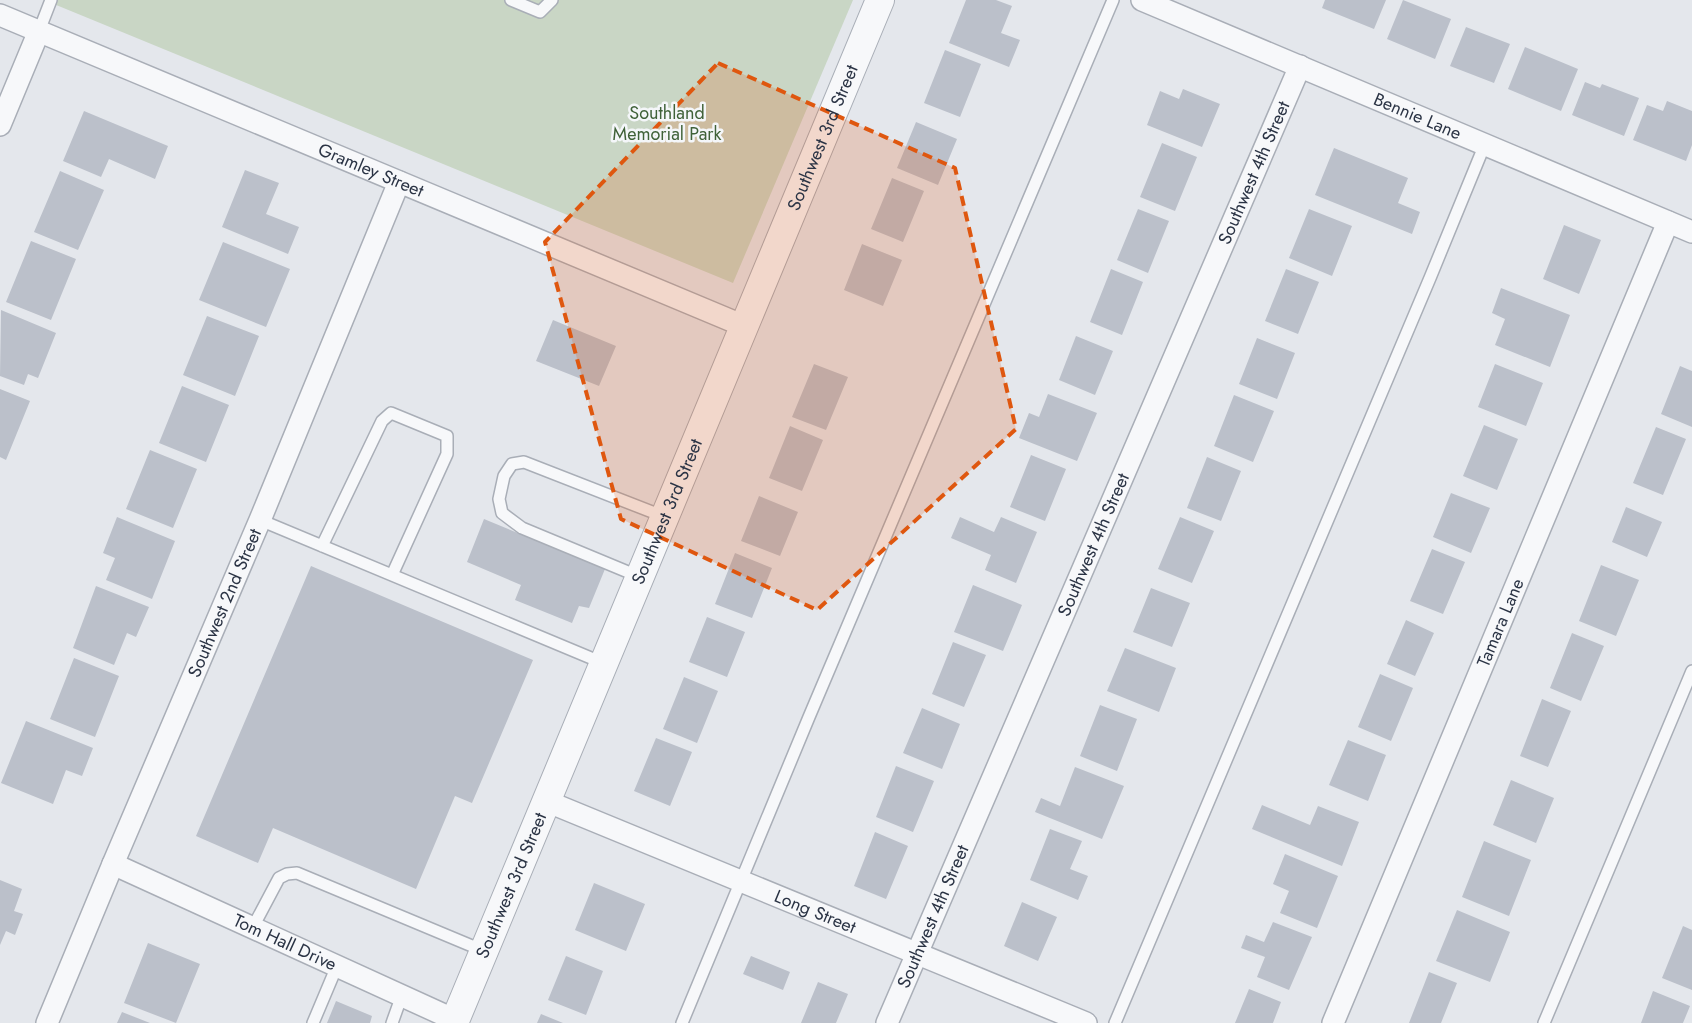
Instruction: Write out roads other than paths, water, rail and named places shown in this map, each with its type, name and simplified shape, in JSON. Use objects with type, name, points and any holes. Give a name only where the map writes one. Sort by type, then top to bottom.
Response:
[{"type":"street","name":"Southwest 3rd Street","points":[[455,1022],[880,0]]},
{"type":"street","name":"Bennie Lane","points":[[1142,0],[1692,232]]},
{"type":"street","name":"Gramley Street","points":[[0,14],[744,326]]},
{"type":"street","points":[[0,125],[39,31]]},
{"type":"street","name":"Southwest 4th Street","points":[[887,1023],[1300,66]]},
{"type":"street","name":"Southwest 2nd Street","points":[[47,1023],[260,520],[399,182]]},
{"type":"street","name":"Tamara Lane","points":[[1333,1023],[1668,222]]},
{"type":"street","name":"Long Street","points":[[546,801],[1086,1023]]},
{"type":"street","name":"Tom Hall Drive","points":[[113,864],[402,995],[455,1022]]},
{"type":"lane","points":[[39,31],[51,0]]},
{"type":"lane","points":[[510,0],[540,12],[552,0]]},
{"type":"lane","points":[[682,1023],[809,717],[1113,0]]},
{"type":"lane","points":[[1115,1023],[1485,144]]},
{"type":"lane","points":[[322,546],[382,421],[392,413],[446,436],[447,454],[392,575]]},
{"type":"lane","points":[[640,577],[522,528],[502,513],[499,499],[504,476],[512,464],[524,462],[665,516]]},
{"type":"lane","points":[[260,520],[605,664]]},
{"type":"lane","points":[[1544,1023],[1692,671]]},
{"type":"lane","points":[[253,927],[279,878],[287,874],[297,873],[484,951]]},
{"type":"lane","points":[[313,1023],[337,966]]},
{"type":"lane","points":[[392,1023],[402,995]]},
{"type":"park label","name":"Southland Memorial Park","points":[[667,123]]}]
